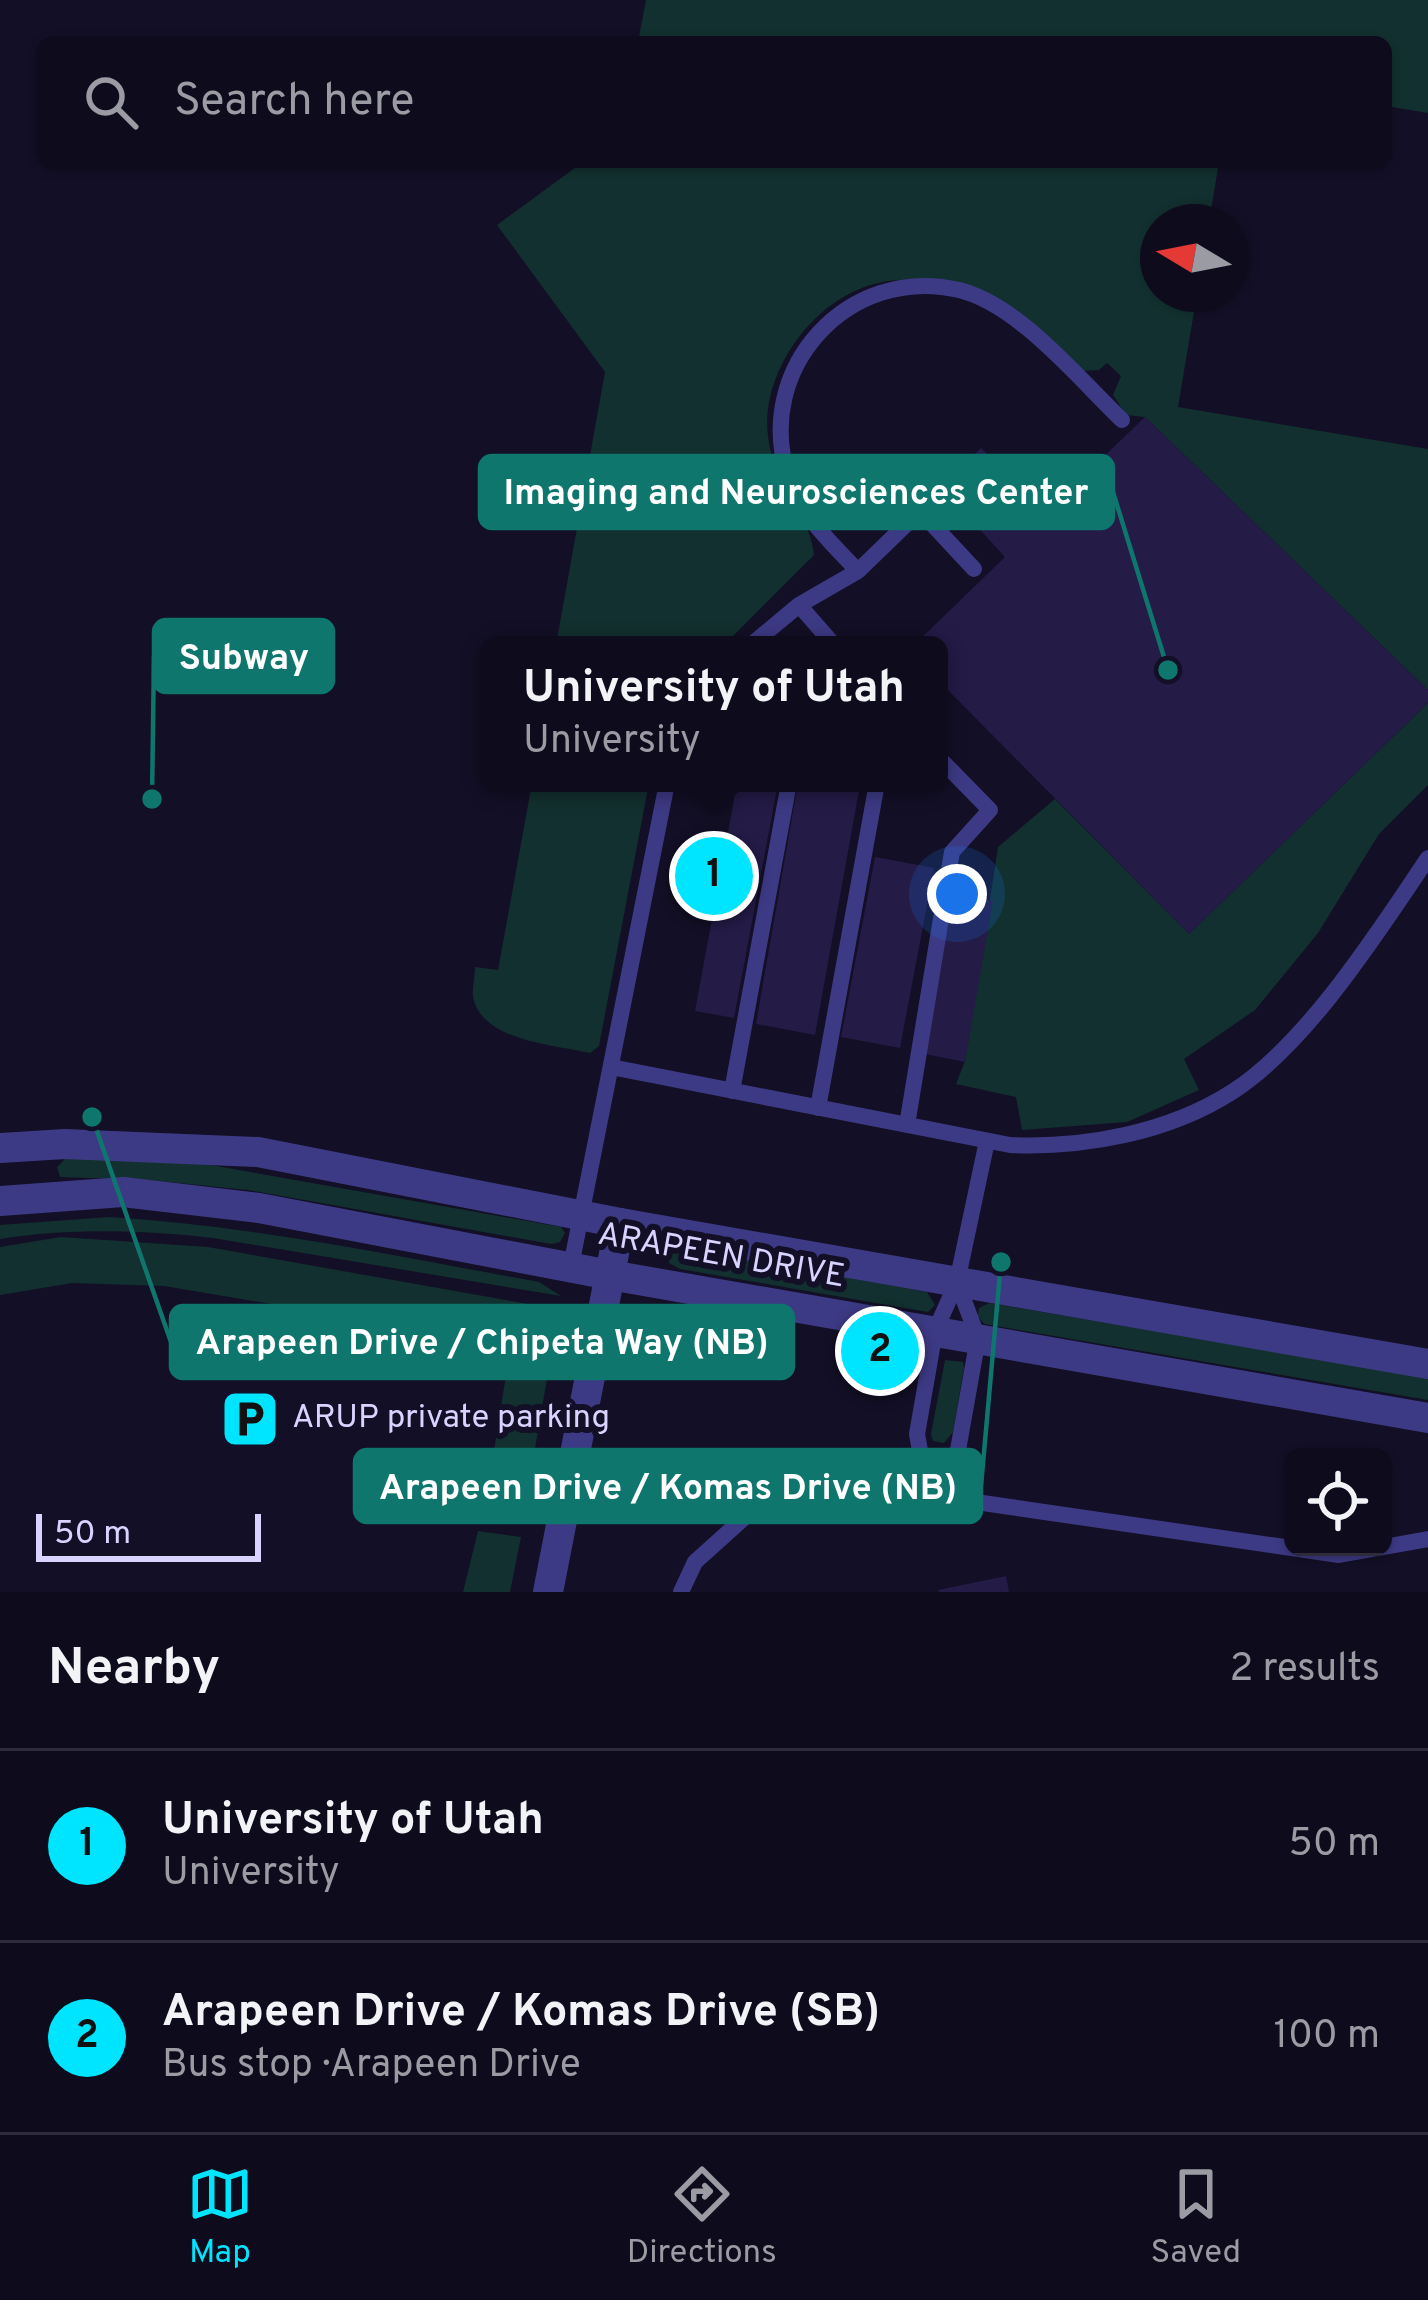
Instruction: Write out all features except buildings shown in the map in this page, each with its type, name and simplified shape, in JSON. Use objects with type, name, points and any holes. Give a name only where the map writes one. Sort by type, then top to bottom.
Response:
[{"type":"street","name":"ARAPEEN DRIVE","points":[[0,1148],[64,1144],[258,1152],[620,1223],[1428,1364]]},
{"type":"street","name":"ARAPEEN DRIVE","points":[[0,1201],[123,1192],[214,1202],[1428,1418]]},
{"type":"street","points":[[548,1592],[620,1223]]},
{"type":"lane","points":[[858,571],[808,516],[788,478],[779,434],[783,392],[804,346],[837,313],[878,292],[899,288],[920,285],[963,291],[1011,316],[1122,420]]},
{"type":"lane","points":[[762,636],[800,605],[858,571],[920,512],[974,569]]},
{"type":"lane","points":[[800,605],[826,636]]},
{"type":"lane","points":[[907,1125],[952,853],[989,810],[948,767]]},
{"type":"lane","points":[[571,1266],[665,792]]},
{"type":"lane","points":[[732,1091],[787,792]]},
{"type":"lane","points":[[818,1108],[875,792]]},
{"type":"lane","points":[[611,1067],[988,1141],[1062,1147],[1168,1123],[1234,1091],[1308,1025],[1428,858]]},
{"type":"lane","points":[[928,1495],[917,1434],[934,1331],[957,1282],[988,1141]]},
{"type":"lane","points":[[928,1495],[958,1450],[978,1338],[957,1282]]},
{"type":"lane","points":[[681,1592],[695,1562],[755,1508],[821,1486],[928,1495],[1339,1555],[1428,1539]]},
{"type":"green space","points":[[646,0],[1428,0],[1428,113],[1392,107],[1392,36],[639,36]]},
{"type":"green space","points":[[575,168],[1218,168],[1212,204],[1140,204],[1140,312],[1194,312],[1178,407],[1428,449],[1428,690],[1145,417],[1126,415],[1113,395],[1121,376],[1107,363],[1099,370],[1080,371],[1010,311],[984,297],[931,281],[879,283],[854,291],[808,326],[790,350],[768,406],[768,436],[814,555],[733,636],[558,636],[605,372],[497,225]]},
{"type":"green space","points":[[1428,703],[1428,785],[1379,834],[1318,933],[1255,1010],[1184,1059],[1199,1090],[1127,1122],[1022,1130],[1016,1097],[956,1084],[965,1061],[998,847],[1055,799],[1189,934]]},
{"type":"green space","points":[[530,792],[647,792],[599,1046],[590,1053],[539,1043],[489,1023],[473,996],[475,967],[498,970]]},
{"type":"green space","points":[[66,1158],[194,1162],[561,1227],[565,1233],[560,1242],[551,1244],[248,1190],[60,1177],[57,1167]]},
{"type":"green space","points":[[109,1217],[217,1227],[378,1252],[539,1282],[561,1296],[213,1238],[106,1231],[0,1239],[0,1225]]},
{"type":"green space","points":[[61,1237],[208,1247],[550,1308],[558,1315],[526,1501],[487,1494],[511,1344],[164,1286],[72,1283],[0,1295],[0,1247]]},
{"type":"green space","points":[[676,1247],[927,1292],[935,1305],[928,1312],[680,1269],[669,1263],[667,1255]]},
{"type":"green space","points":[[989,1303],[1428,1378],[1428,1400],[984,1324],[979,1308]]},
{"type":"green space","points":[[945,1360],[963,1362],[964,1368],[953,1432],[944,1443],[933,1441],[931,1434]]},
{"type":"green space","points":[[478,1531],[521,1537],[510,1592],[463,1592]]},
{"type":"place","name":"Imaging and Neurosciences Center","points":[[1168,670]]},
{"type":"place","name":"Subway","points":[[152,799]]},
{"type":"place","name":"University of Utah","points":[[714,876]]},
{"type":"place","name":"Arapeen Drive / Chipeta Way (NB)","points":[[92,1117]]},
{"type":"place","name":"Arapeen Drive / Komas Drive (NB)","points":[[1001,1262]]},
{"type":"place","name":"Arapeen Drive / Komas Drive (SB)","points":[[880,1351]]},
{"type":"place","name":"ARUP private parking","points":[[250,1419]]}]
